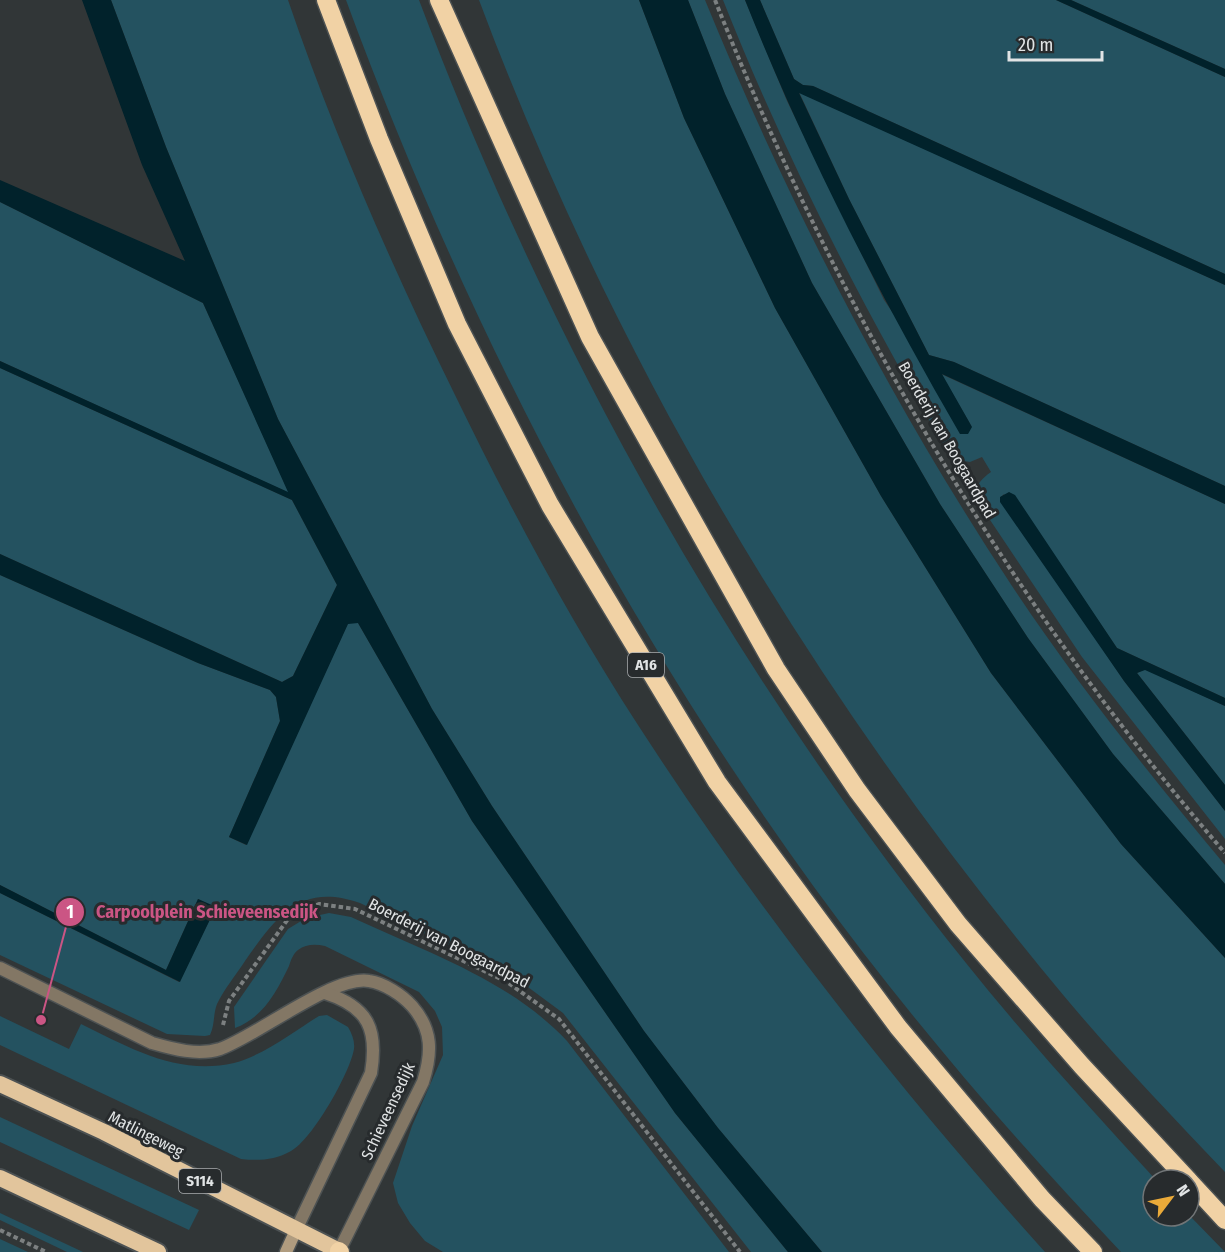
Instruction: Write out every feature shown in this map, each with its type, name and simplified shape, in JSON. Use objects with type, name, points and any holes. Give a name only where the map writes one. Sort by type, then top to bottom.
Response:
[{"type":"highway","name":"A16","points":[[326,0],[379,139],[457,324],[550,505],[717,782],[898,1027],[1042,1198],[1093,1252]]},
{"type":"highway","points":[[439,0],[590,337],[776,669],[857,790],[958,924],[1082,1066],[1176,1168]]},
{"type":"highway","name":"Matlingeweg","points":[[0,1084],[104,1132],[339,1252]]},
{"type":"highway","points":[[0,1178],[158,1252]]},
{"type":"highway","points":[[1201,1195],[1225,1220]]},
{"type":"main road","points":[[286,1252],[296,1230]]},
{"type":"street","name":"Schieveensedijk","points":[[0,968],[152,1043],[175,1050],[219,1049],[276,1020],[303,1002],[349,983],[368,980],[404,997],[417,1012],[427,1029],[431,1047],[423,1082],[339,1252]]},
{"type":"street","name":"Schieveensedijk","points":[[296,1230],[371,1073],[375,1047],[370,1029],[360,1013],[345,1001],[325,993]]},
{"type":"path","name":"Boerderij van Boogaardpad","points":[[715,0],[796,191],[915,416],[1012,574],[1084,676],[1225,853]]},
{"type":"path","name":"Boerderij van Boogaardpad","points":[[219,1049],[229,1001],[288,920],[319,904],[355,909],[507,982],[559,1019],[740,1252]]},
{"type":"path","points":[[0,1230],[46,1252]]},
{"type":"shaded area","points":[[82,0],[111,0],[166,147],[278,419],[432,709],[492,806],[644,1031],[718,1128],[822,1252],[788,1252],[675,1113],[472,821],[358,623],[348,624],[247,845],[229,837],[280,721],[276,697],[270,690],[198,663],[0,575],[0,554],[282,682],[293,676],[337,585],[292,500],[0,368],[0,361],[288,492],[203,303],[0,202],[0,180],[185,261],[142,165]]},
{"type":"shaded area","points":[[111,0],[288,0],[344,151],[409,298],[497,479],[588,645],[684,795],[781,930],[883,1062],[1045,1252],[822,1252],[718,1128],[644,1031],[492,806],[432,709],[278,419],[166,147]]},
{"type":"shaded area","points":[[346,0],[419,0],[471,129],[527,256],[588,381],[654,503],[725,622],[801,739],[881,853],[966,963],[1035,1046],[1145,1168],[1141,1168],[1141,1228],[1201,1227],[1225,1252],[1121,1252],[1040,1165],[962,1075],[886,982],[814,887],[742,784],[674,678],[610,570],[550,460],[493,347],[440,233],[391,117]]},
{"type":"shaded area","points":[[479,0],[639,0],[684,118],[775,308],[881,496],[991,673],[1121,844],[1225,958],[1225,1172],[1083,1019],[973,883],[887,766],[805,646],[729,522],[658,396],[593,267],[533,135]]},
{"type":"shaded area","points":[[639,0],[688,0],[725,94],[812,283],[940,504],[1028,638],[1113,754],[1225,884],[1225,958],[1121,844],[991,673],[881,496],[775,308],[684,118]]},
{"type":"shaded area","points":[[688,0],[705,0],[771,152],[844,300],[924,445],[967,516],[1012,586],[1088,694],[1225,865],[1225,884],[1113,754],[1028,638],[940,504],[812,283],[725,94]]},
{"type":"shaded area","points":[[723,0],[745,0],[787,101],[884,300],[972,427],[941,374],[1225,504],[1225,698],[1117,648],[1074,585],[1004,494],[1001,497],[1124,681],[1225,811],[1225,839],[1082,657],[980,505],[977,494],[978,486],[991,472],[982,457],[970,462],[952,459],[888,348],[828,234],[773,118]]},
{"type":"shaded area","points":[[745,0],[760,0],[794,79],[803,85],[813,86],[1225,274],[1225,285],[799,93],[849,199],[929,355],[954,362],[1225,486],[1225,504],[942,374],[972,427],[968,434],[960,434],[872,275],[818,167]]},
{"type":"shaded area","points":[[760,0],[1056,0],[1225,77],[1225,274],[813,86],[803,85],[794,79]]},
{"type":"shaded area","points":[[1056,0],[1071,0],[1225,69],[1225,77]]},
{"type":"shaded area","points":[[1071,0],[1225,0],[1225,69]]},
{"type":"shaded area","points":[[799,92],[1225,285],[1225,486],[954,362],[929,355],[849,199]]},
{"type":"shaded area","points":[[0,202],[203,303],[289,493],[0,361]]},
{"type":"shaded area","points":[[0,368],[292,500],[337,585],[293,676],[282,682],[0,554]]},
{"type":"shaded area","points":[[1009,492],[1015,495],[1117,648],[1225,698],[1225,706],[1145,670],[1137,673],[1225,785],[1225,811],[1124,681],[1000,502],[1000,497]]},
{"type":"shaded area","points":[[0,575],[198,663],[270,690],[276,697],[280,721],[229,837],[246,845],[348,623],[358,623],[472,821],[675,1113],[788,1252],[751,1252],[563,1013],[513,976],[360,903],[321,897],[305,901],[279,918],[256,945],[223,993],[217,1004],[210,1035],[205,1036],[167,1034],[0,955],[0,893],[179,982],[216,907],[198,899],[166,970],[0,885]]},
{"type":"shaded area","points":[[1145,669],[1225,706],[1225,785],[1137,673]]},
{"type":"shaded area","points":[[0,885],[166,970],[198,899],[216,907],[180,982],[0,893]]},
{"type":"shaded area","points":[[329,913],[351,917],[466,969],[520,1001],[544,1020],[567,1041],[729,1252],[443,1252],[425,1241],[410,1223],[398,1203],[393,1183],[412,1126],[443,1055],[442,1027],[435,1011],[419,992],[325,946],[307,946],[295,953],[279,985],[261,1011],[254,1018],[235,1028],[234,1007],[288,929],[306,918]]},
{"type":"shaded area","points":[[327,1015],[348,1027],[353,1038],[354,1049],[345,1074],[329,1105],[300,1144],[285,1154],[261,1160],[241,1159],[0,1045],[0,1016],[69,1049],[81,1024],[155,1057],[193,1066],[213,1066],[234,1063],[256,1055],[319,1016]]},
{"type":"shaded area","points":[[0,1117],[199,1210],[189,1230],[0,1142]]},
{"type":"shaded area","points":[[0,1213],[83,1252],[67,1252],[0,1220]]},
{"type":"shaded area","points":[[0,1239],[28,1252],[0,1252]]},
{"type":"place","name":"Carpoolplein Schieveensedijk","points":[[41,1020]]}]
